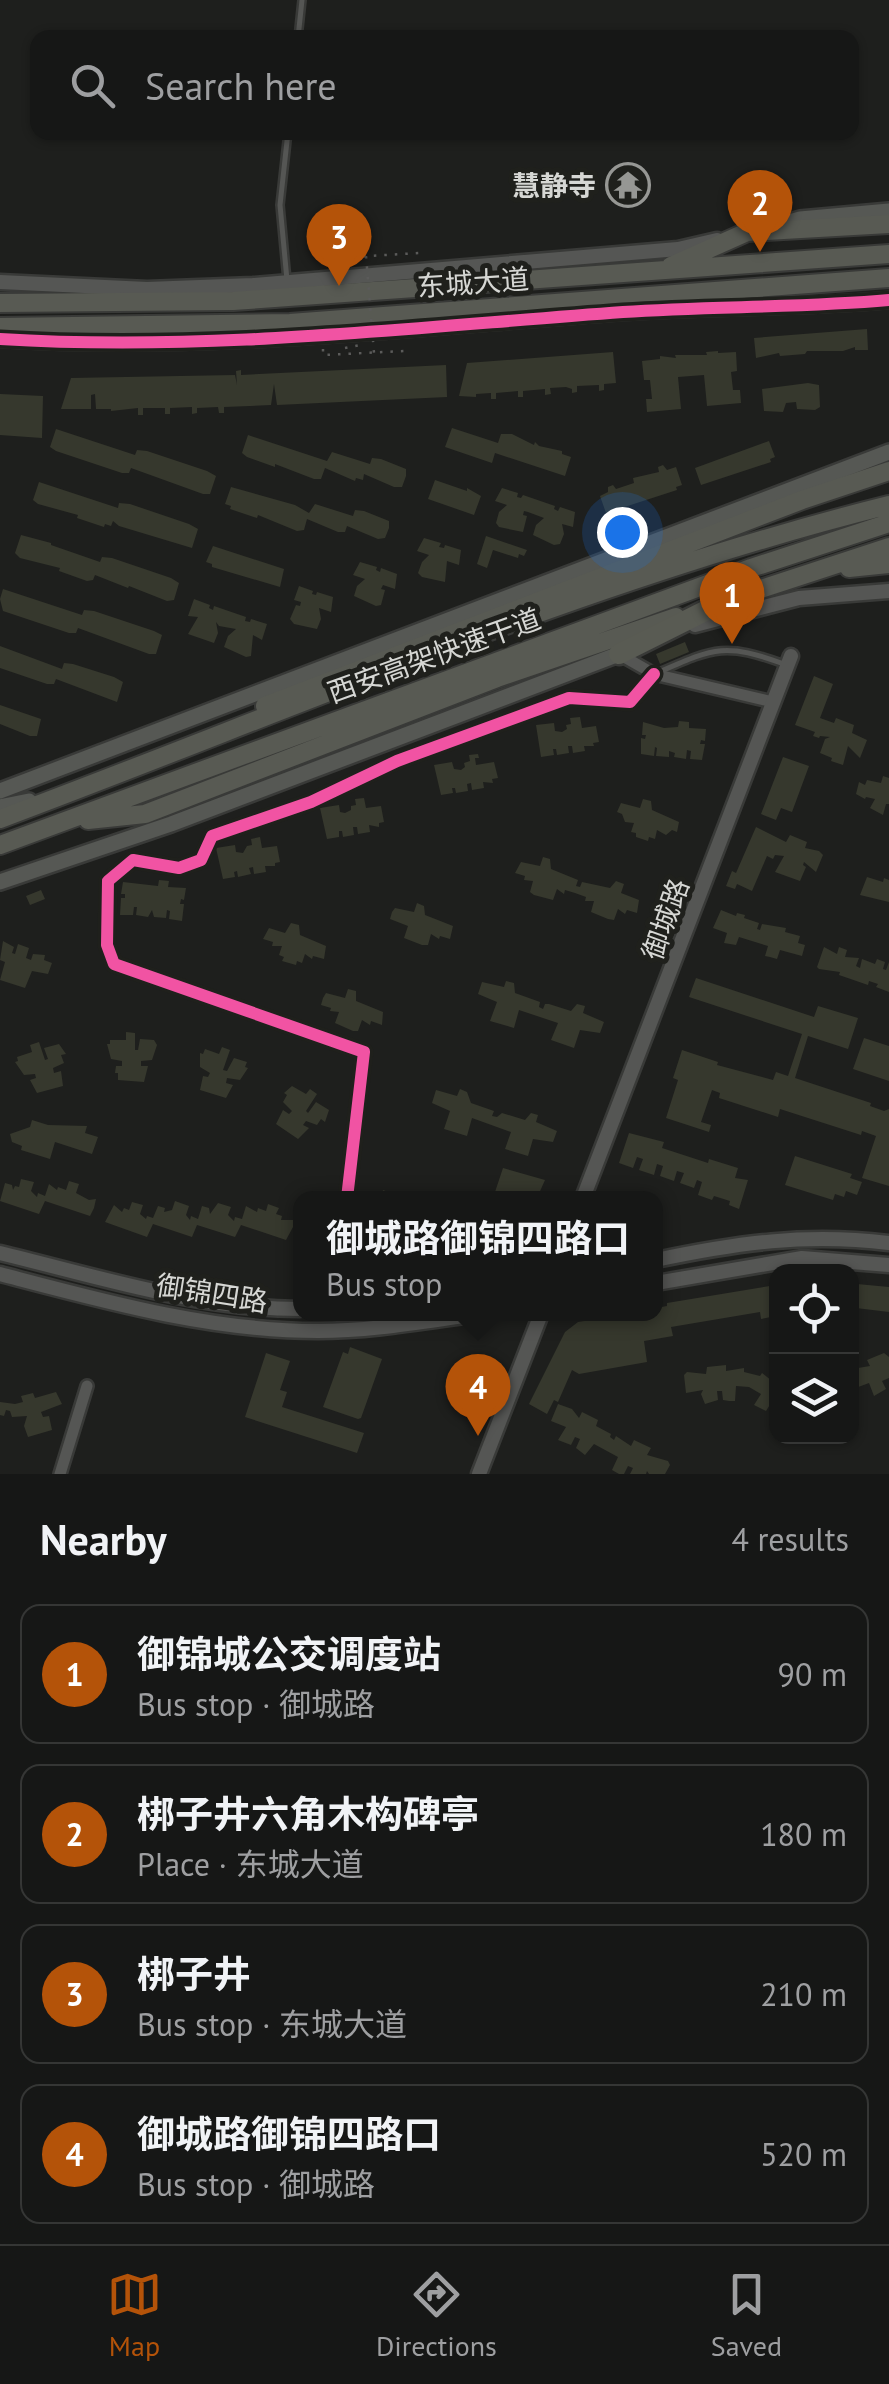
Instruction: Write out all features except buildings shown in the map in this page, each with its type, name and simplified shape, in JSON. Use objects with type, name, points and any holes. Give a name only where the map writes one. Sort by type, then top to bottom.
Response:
[{"type":"highway","points":[[619,654],[725,601]]},
{"type":"main road","points":[[657,272],[751,232],[800,219],[889,211]]},
{"type":"main road","points":[[751,232],[889,224]]},
{"type":"main road","name":"东城大道","points":[[0,303],[233,302],[288,290],[657,272],[889,254]]},
{"type":"main road","name":"东城大道","points":[[0,327],[290,323],[889,278]]},
{"type":"main road","points":[[0,791],[889,452]]},
{"type":"main road","points":[[168,756],[200,731],[783,507],[889,471]]},
{"type":"main road","name":"西安高架快速干道","points":[[0,820],[544,610],[807,525],[889,505]]},
{"type":"main road","name":"西安高架快速干道","points":[[0,845],[889,523]]},
{"type":"main road","points":[[58,824],[145,814],[497,678],[889,547]]},
{"type":"main road","points":[[809,573],[889,564]]},
{"type":"main road","points":[[0,882],[172,824],[619,654]]},
{"type":"main road","points":[[0,808],[72,792]]},
{"type":"street","points":[[0,282],[147,290],[288,290],[678,249],[751,232]]},
{"type":"street","points":[[0,339],[66,343],[228,342],[628,312],[804,307],[889,300]]},
{"type":"street","points":[[619,654],[708,620],[764,606],[841,593],[889,592]]},
{"type":"street","points":[[619,654],[654,674],[773,702]]},
{"type":"street","name":"御城路","points":[[587,1191],[789,661]]},
{"type":"street","points":[[348,1191],[364,1052],[114,964],[107,945],[108,880],[134,860],[179,868],[202,860],[212,836],[311,802],[396,761],[569,698],[630,702],[654,674]]},
{"type":"street","points":[[663,1259],[780,1238],[824,1237],[889,1243]]},
{"type":"street","name":"御锦四路","points":[[0,1253],[178,1296],[293,1309]]},
{"type":"street","points":[[663,1282],[802,1258],[889,1265]]},
{"type":"street","name":"御锦四路","points":[[0,1274],[192,1320],[254,1328],[320,1331],[431,1321]]},
{"type":"street","points":[[479,1474],[537,1321]]},
{"type":"street","points":[[60,1474],[87,1386]]},
{"type":"lane","points":[[299,30],[302,0]]},
{"type":"lane","points":[[287,140],[280,205],[290,323]]},
{"type":"lane","points":[[654,674],[721,649],[789,661]]},
{"type":"path","points":[[337,258],[419,253],[420,259],[383,261]]},
{"type":"path","points":[[366,256],[374,353]]},
{"type":"path","points":[[360,347],[322,349],[323,355],[406,351]]},
{"type":"cycle path","points":[[0,339],[234,340],[623,312],[889,300]]},
{"type":"cycle path","points":[[348,1191],[364,1052],[114,964],[107,945],[108,881],[133,860],[179,868],[201,860],[212,836],[311,802],[397,761],[569,698],[630,702],[654,674]]},
{"type":"place","name":"慧静寺","points":[[628,185]]},
{"type":"place","name":"梆子井六角木构碑亭","points":[[760,252]]},
{"type":"place","name":"梆子井","points":[[339,286]]},
{"type":"place","name":"御锦城公交调度站","points":[[732,644]]},
{"type":"place","name":"御城路御锦四路口","points":[[478,1436]]}]
